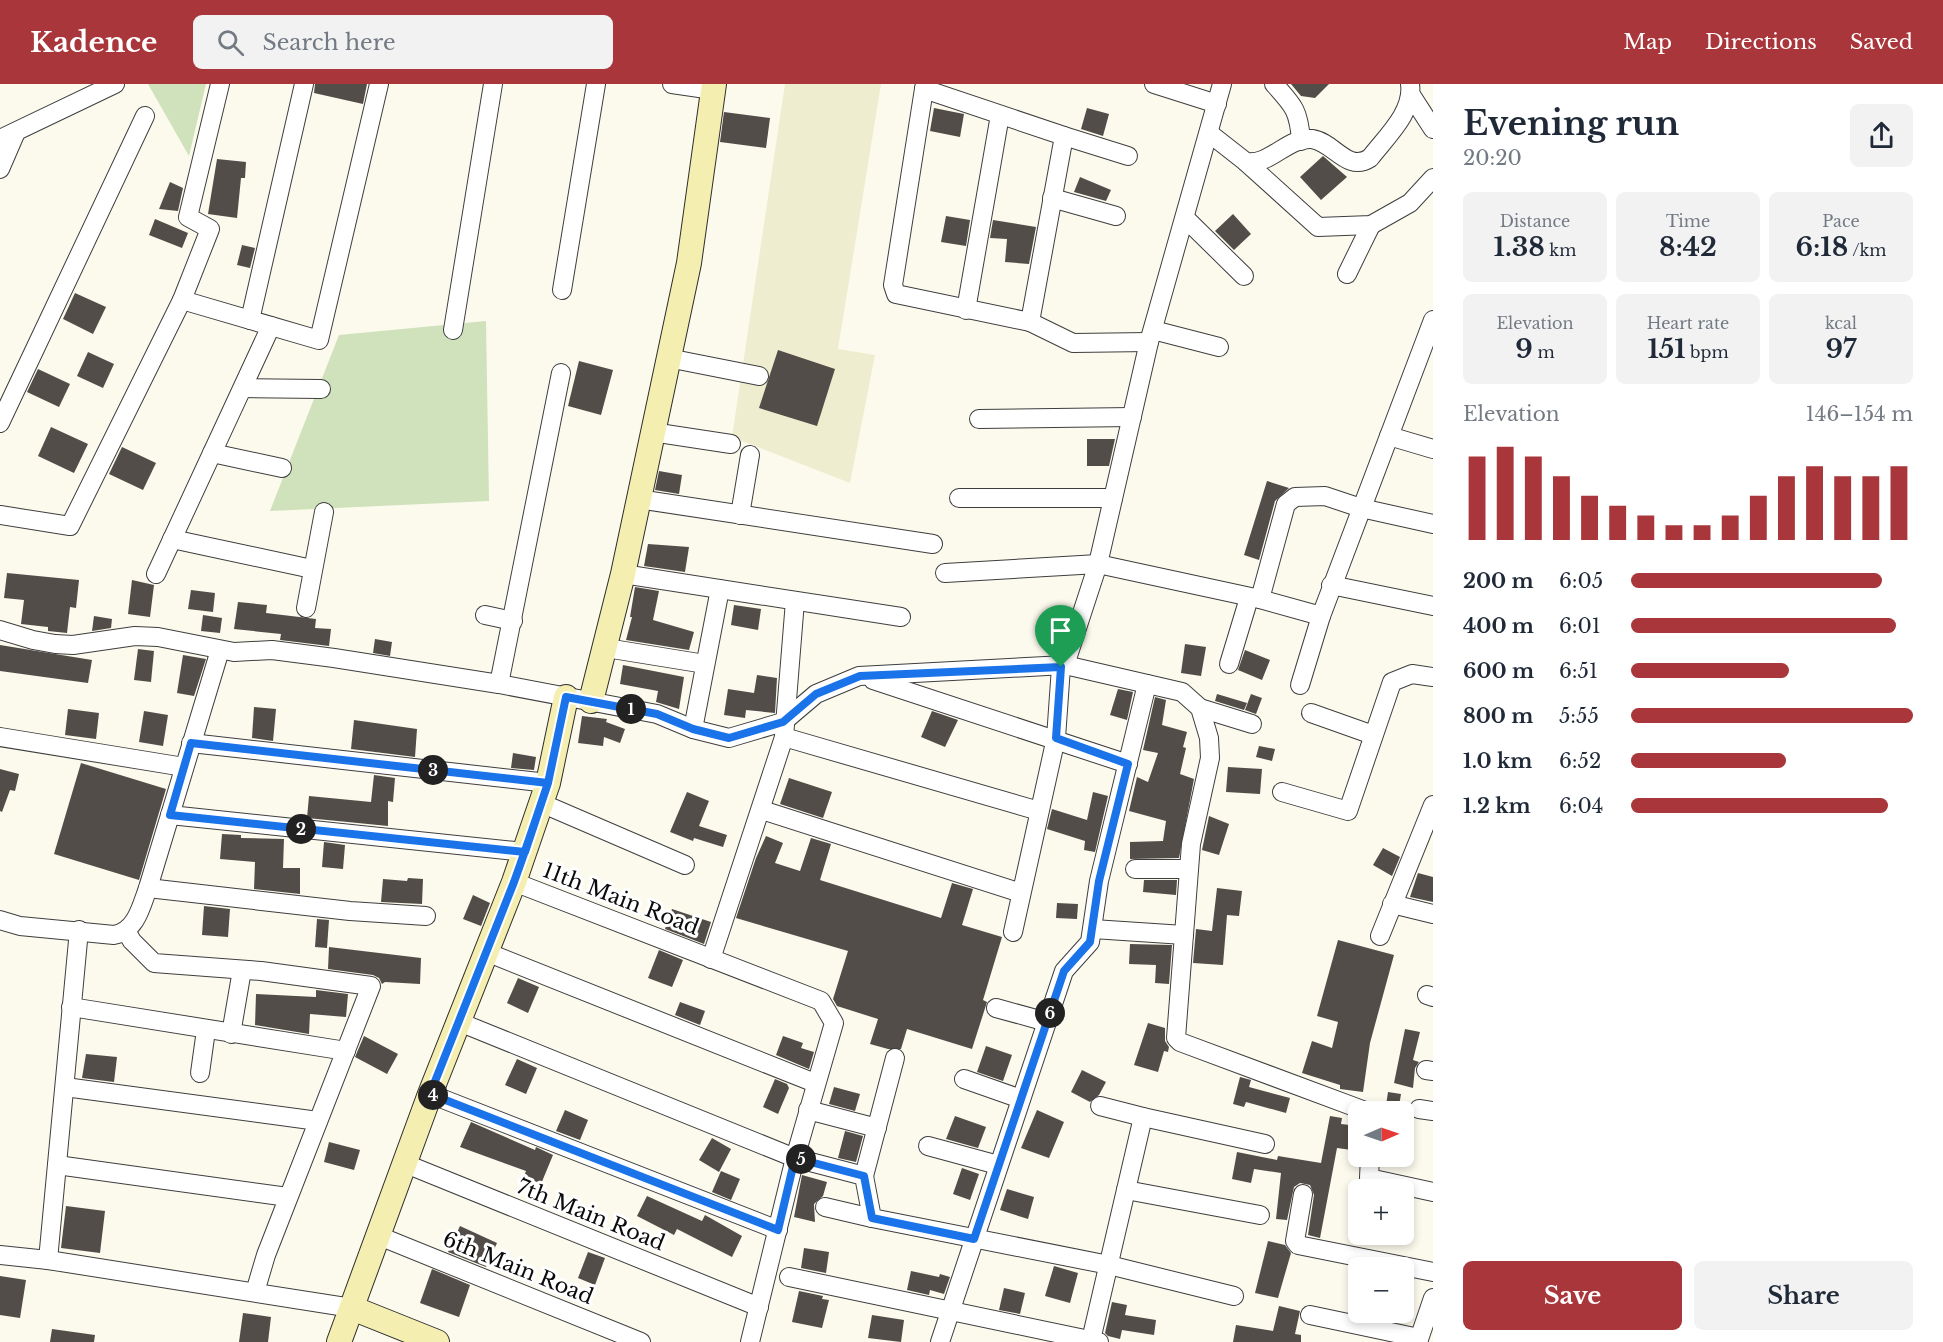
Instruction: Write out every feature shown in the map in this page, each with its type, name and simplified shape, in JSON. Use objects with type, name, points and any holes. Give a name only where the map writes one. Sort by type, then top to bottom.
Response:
[{"type":"street","points":[[0,169],[8,136],[116,84]]},
{"type":"street","points":[[0,515],[70,526],[182,300],[210,229],[188,217],[220,84]]},
{"type":"street","points":[[250,320],[304,84]]},
{"type":"street","points":[[182,300],[319,340],[379,84]]},
{"type":"street","points":[[453,330],[493,84]]},
{"type":"street","points":[[562,290],[596,84]]},
{"type":"street","points":[[591,702],[623,574],[689,262],[714,87],[672,84]]},
{"type":"street","points":[[1154,84],[1217,104]]},
{"type":"street","points":[[1013,932],[1056,738],[1063,666],[1098,564],[1151,336],[1222,84]]},
{"type":"street","points":[[1274,84],[1295,107],[1299,117],[1301,141]]},
{"type":"street","points":[[1128,156],[1000,115],[925,86],[894,285],[896,294],[1030,322],[1072,344],[1151,336],[1219,347]]},
{"type":"street","points":[[1246,162],[1261,161],[1301,141],[1315,140],[1353,163],[1363,163],[1370,158],[1408,107],[1411,90]]},
{"type":"street","points":[[1411,90],[1433,129]]},
{"type":"street","points":[[966,310],[1000,115]]},
{"type":"street","points":[[0,423],[145,116]]},
{"type":"street","points":[[1209,133],[1246,162],[1318,227],[1371,225],[1410,202],[1433,178]]},
{"type":"street","points":[[1030,322],[1064,136]]},
{"type":"street","points":[[1052,198],[1116,216]]},
{"type":"street","points":[[1185,218],[1244,276]]},
{"type":"street","points":[[1347,274],[1371,225]]},
{"type":"street","points":[[1300,685],[1331,585],[1433,320]]},
{"type":"street","points":[[156,574],[271,326]]},
{"type":"street","points":[[668,358],[759,376]]},
{"type":"street","points":[[499,684],[561,373]]},
{"type":"street","points":[[243,388],[321,388]]},
{"type":"street","points":[[979,419],[1132,417]]},
{"type":"street","points":[[652,432],[731,444]]},
{"type":"street","points":[[1389,436],[1433,448]]},
{"type":"street","points":[[212,453],[282,468]]},
{"type":"street","points":[[740,515],[750,455]]},
{"type":"street","points":[[1229,664],[1255,599],[1289,500],[1306,495],[1325,496],[1361,508],[1433,524]]},
{"type":"street","points":[[959,498],[1113,498]]},
{"type":"street","points":[[638,499],[933,544]]},
{"type":"street","points":[[306,608],[324,512]]},
{"type":"street","points":[[172,538],[312,569]]},
{"type":"street","points":[[945,573],[1098,564],[1321,616]]},
{"type":"street","points":[[623,574],[901,617]]},
{"type":"street","points":[[1331,585],[1433,606]]},
{"type":"street","points":[[693,729],[720,589]]},
{"type":"street","points":[[711,959],[762,810],[783,730],[795,601]]},
{"type":"street","points":[[485,615],[513,621]]},
{"type":"street","points":[[0,630],[55,644],[73,645],[147,637],[185,641],[220,650],[287,652],[499,684],[657,714],[693,729],[729,738],[783,730],[1040,811]]},
{"type":"street","points":[[606,648],[705,664]]},
{"type":"street","points":[[0,920],[20,926],[114,935],[126,931],[138,915],[148,888],[220,650]]},
{"type":"street","points":[[783,730],[816,694],[860,676],[1063,666],[1182,692],[1200,708],[1252,724]]},
{"type":"street","points":[[1282,792],[1348,811],[1392,682],[1412,674],[1433,677]]},
{"type":"street","points":[[860,676],[1056,738],[1128,764]]},
{"type":"street","points":[[940,1342],[1064,971],[1088,947],[1093,929],[1099,881],[1147,684]]},
{"type":"street","points":[[339,1342],[430,1094],[525,852],[544,793],[566,697]]},
{"type":"street","points":[[1200,708],[1209,738],[1210,758],[1191,844],[1182,985],[1176,1032],[1180,1042],[1348,1105]]},
{"type":"street","points":[[1311,713],[1373,735]]},
{"type":"street","points":[[0,737],[184,767]]},
{"type":"street","points":[[191,743],[544,793],[685,865]]},
{"type":"street","points":[[1380,936],[1392,904],[1427,836],[1433,805]]},
{"type":"street","points":[[762,810],[1021,893]]},
{"type":"street","points":[[170,815],[525,852]]},
{"type":"street","points":[[1135,869],[1189,869]]},
{"type":"street","name":"11th Main Road","points":[[514,882],[821,1001],[834,1023],[795,1158],[750,1342]]},
{"type":"street","points":[[148,888],[426,916]]},
{"type":"street","points":[[1392,904],[1433,914]]},
{"type":"street","points":[[0,931],[20,926]]},
{"type":"street","points":[[1093,929],[1184,934]]},
{"type":"street","points":[[48,1260],[79,930]]},
{"type":"street","points":[[126,931],[132,941],[154,963],[242,970],[371,986],[288,1197],[255,1292]]},
{"type":"street","points":[[486,952],[816,1083]]},
{"type":"street","points":[[231,1034],[242,970]]},
{"type":"street","points":[[71,1007],[346,1051]]},
{"type":"street","points":[[996,1008],[1047,1022]]},
{"type":"street","points":[[459,1022],[795,1158],[864,1176]]},
{"type":"street","points":[[200,1072],[206,1030]]},
{"type":"street","points":[[872,1218],[864,1176],[895,1058]]},
{"type":"street","points":[[964,1079],[1021,1099]]},
{"type":"street","points":[[64,1087],[318,1121]]},
{"type":"street","points":[[430,1094],[778,1230]]},
{"type":"street","points":[[1100,1106],[1265,1144]]},
{"type":"street","points":[[808,1110],[877,1128]]},
{"type":"street","points":[[789,1277],[952,1309],[1095,1341],[1109,1265],[1143,1117]]},
{"type":"street","points":[[928,1146],[998,1166]]},
{"type":"street","name":"7th Main Road","points":[[406,1164],[759,1307]]},
{"type":"street","points":[[57,1165],[288,1197]]},
{"type":"street","points":[[1370,1167],[1369,1178],[1433,1192]]},
{"type":"street","points":[[1126,1190],[1260,1215]]},
{"type":"street","points":[[1303,1194],[1295,1241],[1298,1245],[1433,1272]]},
{"type":"street","points":[[825,1207],[1109,1265],[1234,1296]]},
{"type":"street","name":"6th Main Road","points":[[379,1236],[641,1342]]},
{"type":"street","points":[[0,1255],[48,1260],[352,1308],[437,1342]]},
{"type":"street","points":[[1310,1315],[1419,1340],[1432,1301]]},
{"type":"shaded area","points":[[785,84],[881,84],[838,349],[875,355],[850,483],[732,437]]},
{"type":"green space","points":[[148,84],[206,84],[189,156]]},
{"type":"green space","points":[[486,321],[489,501],[270,511],[339,335]]},
{"type":"building","points":[[315,84],[367,84],[363,104],[314,93]]},
{"type":"building","points":[[1291,84],[1329,84],[1315,98],[1301,96]]},
{"type":"building","points":[[934,108],[964,114],[960,137],[930,131]]},
{"type":"building","points":[[1087,108],[1109,114],[1103,136],[1081,129]]},
{"type":"building","points":[[724,112],[770,118],[766,148],[720,142]]},
{"type":"building","points":[[1323,156],[1347,177],[1321,200],[1300,177]]},
{"type":"building","points":[[217,159],[246,162],[245,178],[241,178],[237,218],[208,214]]},
{"type":"building","points":[[1080,177],[1111,190],[1106,201],[1074,192]]},
{"type":"building","points":[[170,182],[183,188],[178,211],[159,209]]},
{"type":"building","points":[[1233,214],[1251,234],[1234,250],[1215,231]]},
{"type":"building","points":[[946,216],[970,220],[966,246],[941,242]]},
{"type":"building","points":[[155,219],[188,233],[182,248],[149,235]]},
{"type":"building","points":[[993,220],[1036,227],[1029,264],[1005,262],[1007,239],[990,238]]},
{"type":"building","points":[[242,245],[255,248],[250,268],[237,265]]},
{"type":"building","points":[[75,293],[106,307],[93,334],[63,319]]},
{"type":"building","points":[[778,350],[835,369],[817,426],[759,408]]},
{"type":"building","points":[[88,352],[114,364],[103,388],[77,376]]},
{"type":"building","points":[[579,361],[613,370],[601,415],[568,406]]},
{"type":"building","points":[[38,369],[70,384],[59,407],[27,392]]},
{"type":"building","points":[[51,427],[88,444],[74,473],[38,456]]},
{"type":"building","points":[[1087,439],[1115,439],[1109,466],[1087,466]]},
{"type":"building","points":[[122,447],[156,463],[143,490],[109,474]]},
{"type":"building","points":[[659,471],[682,475],[679,494],[655,490]]},
{"type":"building","points":[[1267,481],[1289,488],[1275,501],[1259,560],[1244,555]]},
{"type":"building","points":[[648,544],[689,547],[685,572],[644,566]]},
{"type":"building","points":[[7,573],[79,580],[76,608],[70,607],[67,633],[48,631],[48,627],[21,624],[24,600],[4,598]]},
{"type":"building","points":[[132,580],[154,585],[150,617],[128,614]]},
{"type":"building","points":[[635,587],[659,591],[653,620],[694,632],[689,650],[626,640],[632,617],[630,617]]},
{"type":"building","points":[[191,590],[215,593],[213,612],[188,609]]},
{"type":"building","points":[[238,602],[267,605],[266,613],[316,619],[315,628],[331,629],[329,646],[280,640],[281,634],[234,629]]},
{"type":"building","points":[[734,605],[761,609],[758,630],[731,625]]},
{"type":"building","points":[[203,615],[222,618],[220,633],[201,631]]},
{"type":"building","points":[[94,616],[112,619],[111,628],[92,631]]},
{"type":"building","points":[[375,639],[392,642],[390,656],[373,653]]},
{"type":"building","points":[[1185,644],[1206,647],[1201,676],[1181,673]]},
{"type":"building","points":[[0,645],[92,660],[88,683],[0,671]]},
{"type":"building","points":[[138,649],[154,651],[151,682],[134,680]]},
{"type":"building","points":[[1245,650],[1270,660],[1262,680],[1238,670]]},
{"type":"building","points":[[183,655],[206,659],[194,696],[177,693]]},
{"type":"building","points":[[623,665],[684,677],[679,709],[656,702],[658,691],[620,684]]},
{"type":"building","points":[[757,675],[777,678],[775,713],[746,710],[745,718],[724,715],[728,689],[754,693]]},
{"type":"building","points":[[1118,689],[1133,692],[1127,720],[1110,715]]},
{"type":"building","points":[[1217,694],[1247,703],[1244,710],[1215,701]]},
{"type":"building","points":[[1251,694],[1262,698],[1256,714],[1245,710]]},
{"type":"building","points":[[1155,697],[1166,700],[1162,725],[1187,732],[1180,774],[1194,779],[1179,858],[1130,859],[1130,842],[1163,841],[1166,821],[1129,811],[1137,777],[1148,782],[1158,753],[1143,750]]},
{"type":"building","points":[[254,707],[276,709],[273,741],[252,738]]},
{"type":"building","points":[[68,709],[99,713],[96,739],[65,735]]},
{"type":"building","points":[[144,711],[168,715],[163,746],[139,742]]},
{"type":"building","points":[[932,711],[958,720],[945,747],[921,737]]},
{"type":"building","points":[[582,716],[607,719],[606,722],[625,729],[620,743],[604,737],[603,746],[578,743]]},
{"type":"building","points":[[354,720],[417,729],[415,757],[351,749]]},
{"type":"building","points":[[1259,746],[1275,749],[1272,761],[1256,757]]},
{"type":"building","points":[[513,753],[536,757],[534,770],[511,768]]},
{"type":"building","points":[[81,763],[166,789],[139,880],[54,854]]},
{"type":"building","points":[[1228,767],[1262,769],[1260,794],[1226,792]]},
{"type":"building","points":[[0,769],[19,774],[15,791],[10,790],[2,812],[0,811]]},
{"type":"building","points":[[374,775],[395,778],[393,802],[388,801],[388,826],[307,818],[309,796],[371,802]]},
{"type":"building","points":[[789,778],[832,792],[823,818],[780,804]]},
{"type":"building","points":[[687,792],[709,801],[699,826],[727,835],[723,847],[694,838],[693,841],[670,832]]},
{"type":"building","points":[[1093,792],[1108,796],[1095,852],[1084,850],[1085,841],[1047,829],[1052,809],[1087,820]]},
{"type":"building","points":[[1209,816],[1229,824],[1219,855],[1202,850]]},
{"type":"building","points":[[222,834],[241,835],[241,838],[284,839],[283,868],[300,868],[300,894],[254,889],[255,862],[220,859]]},
{"type":"building","points":[[766,836],[783,843],[775,863],[800,871],[811,838],[831,844],[820,880],[941,918],[952,883],[973,889],[962,925],[1002,937],[983,1000],[987,1002],[972,1049],[907,1029],[901,1049],[888,1049],[870,1044],[878,1019],[837,1006],[833,999],[848,951],[736,918],[756,858]]},
{"type":"building","points":[[324,842],[345,845],[343,869],[322,867]]},
{"type":"building","points":[[1383,848],[1400,857],[1392,876],[1373,865]]},
{"type":"building","points":[[1418,873],[1433,877],[1433,902],[1410,897]]},
{"type":"building","points":[[408,878],[423,879],[422,904],[381,902],[383,879],[407,881]]},
{"type":"building","points":[[1144,880],[1177,880],[1176,895],[1143,892]]},
{"type":"building","points":[[1217,888],[1242,891],[1239,916],[1227,915],[1223,965],[1193,963],[1196,929],[1212,931]]},
{"type":"building","points":[[473,895],[490,903],[481,926],[463,919]]},
{"type":"building","points":[[1057,903],[1078,904],[1077,919],[1056,918]]},
{"type":"building","points":[[204,906],[230,909],[228,937],[202,935]]},
{"type":"building","points":[[672,909],[711,922],[704,944],[665,929]]},
{"type":"building","points":[[317,919],[329,920],[327,948],[315,947]]},
{"type":"building","points":[[1338,940],[1394,955],[1370,1043],[1363,1092],[1340,1089],[1340,1085],[1302,1073],[1312,1041],[1332,1048],[1338,1022],[1317,1016]]},
{"type":"building","points":[[1130,944],[1172,945],[1169,984],[1155,983],[1156,965],[1129,964]]},
{"type":"building","points":[[329,947],[421,958],[420,984],[385,982],[382,984],[379,978],[373,975],[328,969]]},
{"type":"building","points":[[659,950],[683,960],[672,987],[648,978]]},
{"type":"building","points":[[518,978],[539,987],[528,1013],[507,1003]]},
{"type":"building","points":[[316,990],[348,994],[346,1017],[310,1014],[309,1034],[255,1025],[256,994],[316,997]]},
{"type":"building","points":[[680,1002],[705,1011],[700,1025],[675,1015]]},
{"type":"building","points":[[1148,1023],[1165,1028],[1165,1041],[1169,1047],[1168,1052],[1164,1051],[1158,1072],[1134,1065]]},
{"type":"building","points":[[1405,1029],[1420,1032],[1413,1060],[1419,1062],[1415,1068],[1413,1088],[1394,1083]]},
{"type":"building","points":[[364,1036],[398,1054],[387,1074],[355,1057]]},
{"type":"building","points":[[783,1036],[803,1043],[801,1048],[814,1052],[809,1069],[776,1055]]},
{"type":"building","points":[[986,1046],[1012,1055],[1003,1081],[977,1072]]},
{"type":"building","points":[[86,1054],[117,1057],[114,1082],[82,1078]]},
{"type":"building","points":[[517,1059],[537,1068],[526,1094],[505,1085]]},
{"type":"building","points":[[1082,1070],[1106,1082],[1099,1095],[1090,1102],[1071,1092]]},
{"type":"building","points":[[1240,1077],[1251,1080],[1249,1087],[1290,1098],[1286,1113],[1246,1102],[1244,1107],[1233,1104]]},
{"type":"building","points":[[775,1079],[787,1084],[789,1088],[778,1114],[763,1107]]},
{"type":"building","points":[[834,1087],[860,1094],[855,1111],[829,1104]]},
{"type":"building","points":[[1388,1092],[1401,1094],[1400,1101],[1387,1101]]},
{"type":"building","points":[[565,1110],[588,1120],[580,1140],[556,1131]]},
{"type":"building","points":[[1037,1110],[1064,1122],[1049,1158],[1021,1148]]},
{"type":"building","points":[[955,1116],[986,1127],[978,1148],[946,1139]]},
{"type":"building","points":[[1330,1116],[1342,1118],[1341,1124],[1348,1125],[1348,1150],[1337,1148],[1320,1238],[1308,1235],[1314,1195],[1310,1185],[1300,1183],[1294,1187],[1287,1220],[1276,1219],[1281,1173],[1254,1169],[1251,1183],[1232,1179],[1237,1152],[1277,1160],[1278,1156],[1321,1163]]},
{"type":"building","points":[[471,1122],[535,1150],[536,1147],[553,1155],[541,1184],[524,1176],[526,1171],[460,1147]]},
{"type":"building","points":[[845,1131],[863,1136],[856,1162],[838,1158]]},
{"type":"building","points":[[712,1138],[731,1149],[719,1172],[699,1160]]},
{"type":"building","points":[[329,1142],[360,1150],[354,1170],[324,1162]]},
{"type":"building","points":[[962,1168],[979,1174],[970,1200],[953,1194]]},
{"type":"building","points":[[721,1171],[740,1179],[731,1200],[712,1192]]},
{"type":"building","points":[[802,1175],[827,1182],[823,1196],[814,1204],[815,1222],[794,1217]]},
{"type":"building","points":[[1007,1189],[1034,1197],[1028,1219],[1000,1210]]},
{"type":"building","points":[[647,1196],[702,1221],[705,1215],[742,1236],[732,1257],[677,1229],[674,1235],[637,1216]]},
{"type":"building","points":[[66,1206],[105,1211],[100,1253],[61,1248]]},
{"type":"building","points":[[460,1226],[497,1243],[486,1267],[448,1252]]},
{"type":"building","points":[[1268,1241],[1285,1245],[1291,1253],[1278,1298],[1255,1293]]},
{"type":"building","points":[[804,1248],[829,1252],[826,1273],[801,1268]]},
{"type":"building","points":[[588,1252],[605,1258],[595,1285],[578,1278]]},
{"type":"building","points":[[1054,1266],[1078,1273],[1070,1303],[1045,1296]]},
{"type":"building","points":[[432,1269],[470,1285],[459,1317],[420,1303]]},
{"type":"building","points":[[911,1271],[950,1277],[944,1294],[930,1290],[929,1295],[907,1290]]},
{"type":"building","points":[[0,1276],[26,1280],[20,1318],[0,1315]]},
{"type":"building","points":[[1004,1288],[1025,1293],[1020,1314],[999,1310]]},
{"type":"building","points":[[799,1291],[823,1296],[822,1299],[829,1300],[822,1328],[792,1322]]},
{"type":"building","points":[[1112,1302],[1127,1305],[1125,1315],[1156,1320],[1154,1335],[1122,1330],[1120,1339],[1108,1336],[1105,1333]]},
{"type":"building","points":[[1279,1306],[1300,1311],[1295,1334],[1301,1335],[1301,1342],[1233,1342],[1236,1325],[1273,1331]]},
{"type":"building","points":[[243,1313],[271,1317],[268,1342],[239,1342]]},
{"type":"building","points":[[872,1315],[904,1320],[901,1342],[868,1338]]},
{"type":"building","points":[[52,1329],[95,1335],[94,1342],[50,1342]]},
{"type":"route","points":[[1061,667],[860,676],[816,694],[783,722],[729,738],[693,729],[657,714],[566,697],[548,783],[525,852],[170,815],[191,743],[548,783],[541,803],[525,852],[514,882],[430,1094],[778,1230],[795,1158],[864,1176],[872,1218],[974,1239],[1064,971],[1083,953],[1090,942],[1099,881],[1128,764],[1056,738],[1061,667]]}]
